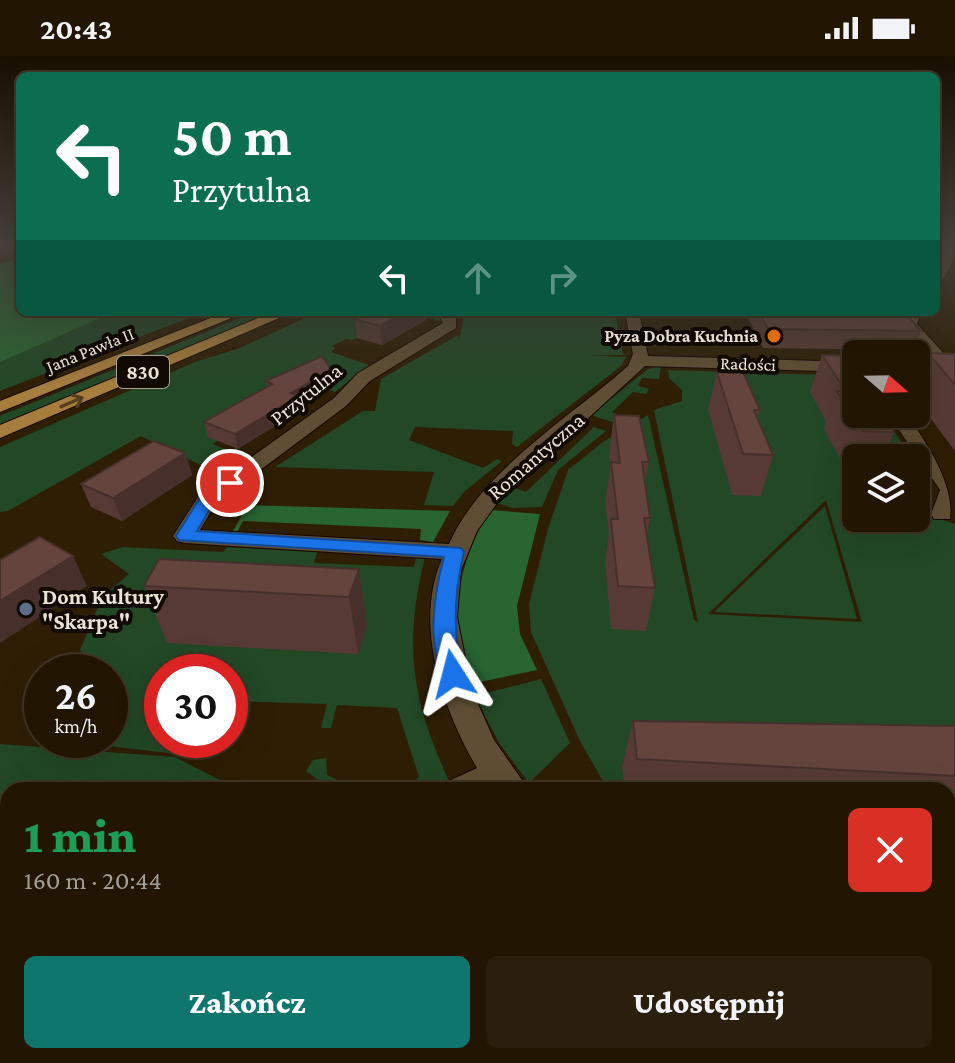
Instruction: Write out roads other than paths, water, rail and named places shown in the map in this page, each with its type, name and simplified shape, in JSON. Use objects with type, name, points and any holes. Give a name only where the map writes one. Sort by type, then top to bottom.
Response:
[{"type":"main road","name":"Jana Pawła II","points":[[0,407],[229,316]]},
{"type":"main road","name":"Jana Pawła II","points":[[0,432],[276,316]]},
{"type":"street","name":"Przytulna","points":[[447,316],[451,325],[364,377],[340,402],[208,499],[185,536],[455,552]]},
{"type":"street","points":[[633,316],[640,361]]},
{"type":"street","points":[[912,316],[909,324],[953,371]]},
{"type":"street","name":"Radości","points":[[640,361],[842,367]]},
{"type":"street","name":"Romantyczna","points":[[505,782],[459,696],[447,653],[447,583],[455,552],[482,503],[615,387],[640,361]]},
{"type":"street","points":[[930,369],[953,371]]},
{"type":"street","points":[[907,428],[951,490],[942,514]]},
{"type":"place","name":"Pyza Dobra Kuchnia","points":[[774,336]]},
{"type":"place","name":"Dom Kultury \"Skarpa\"","points":[[26,609]]}]
